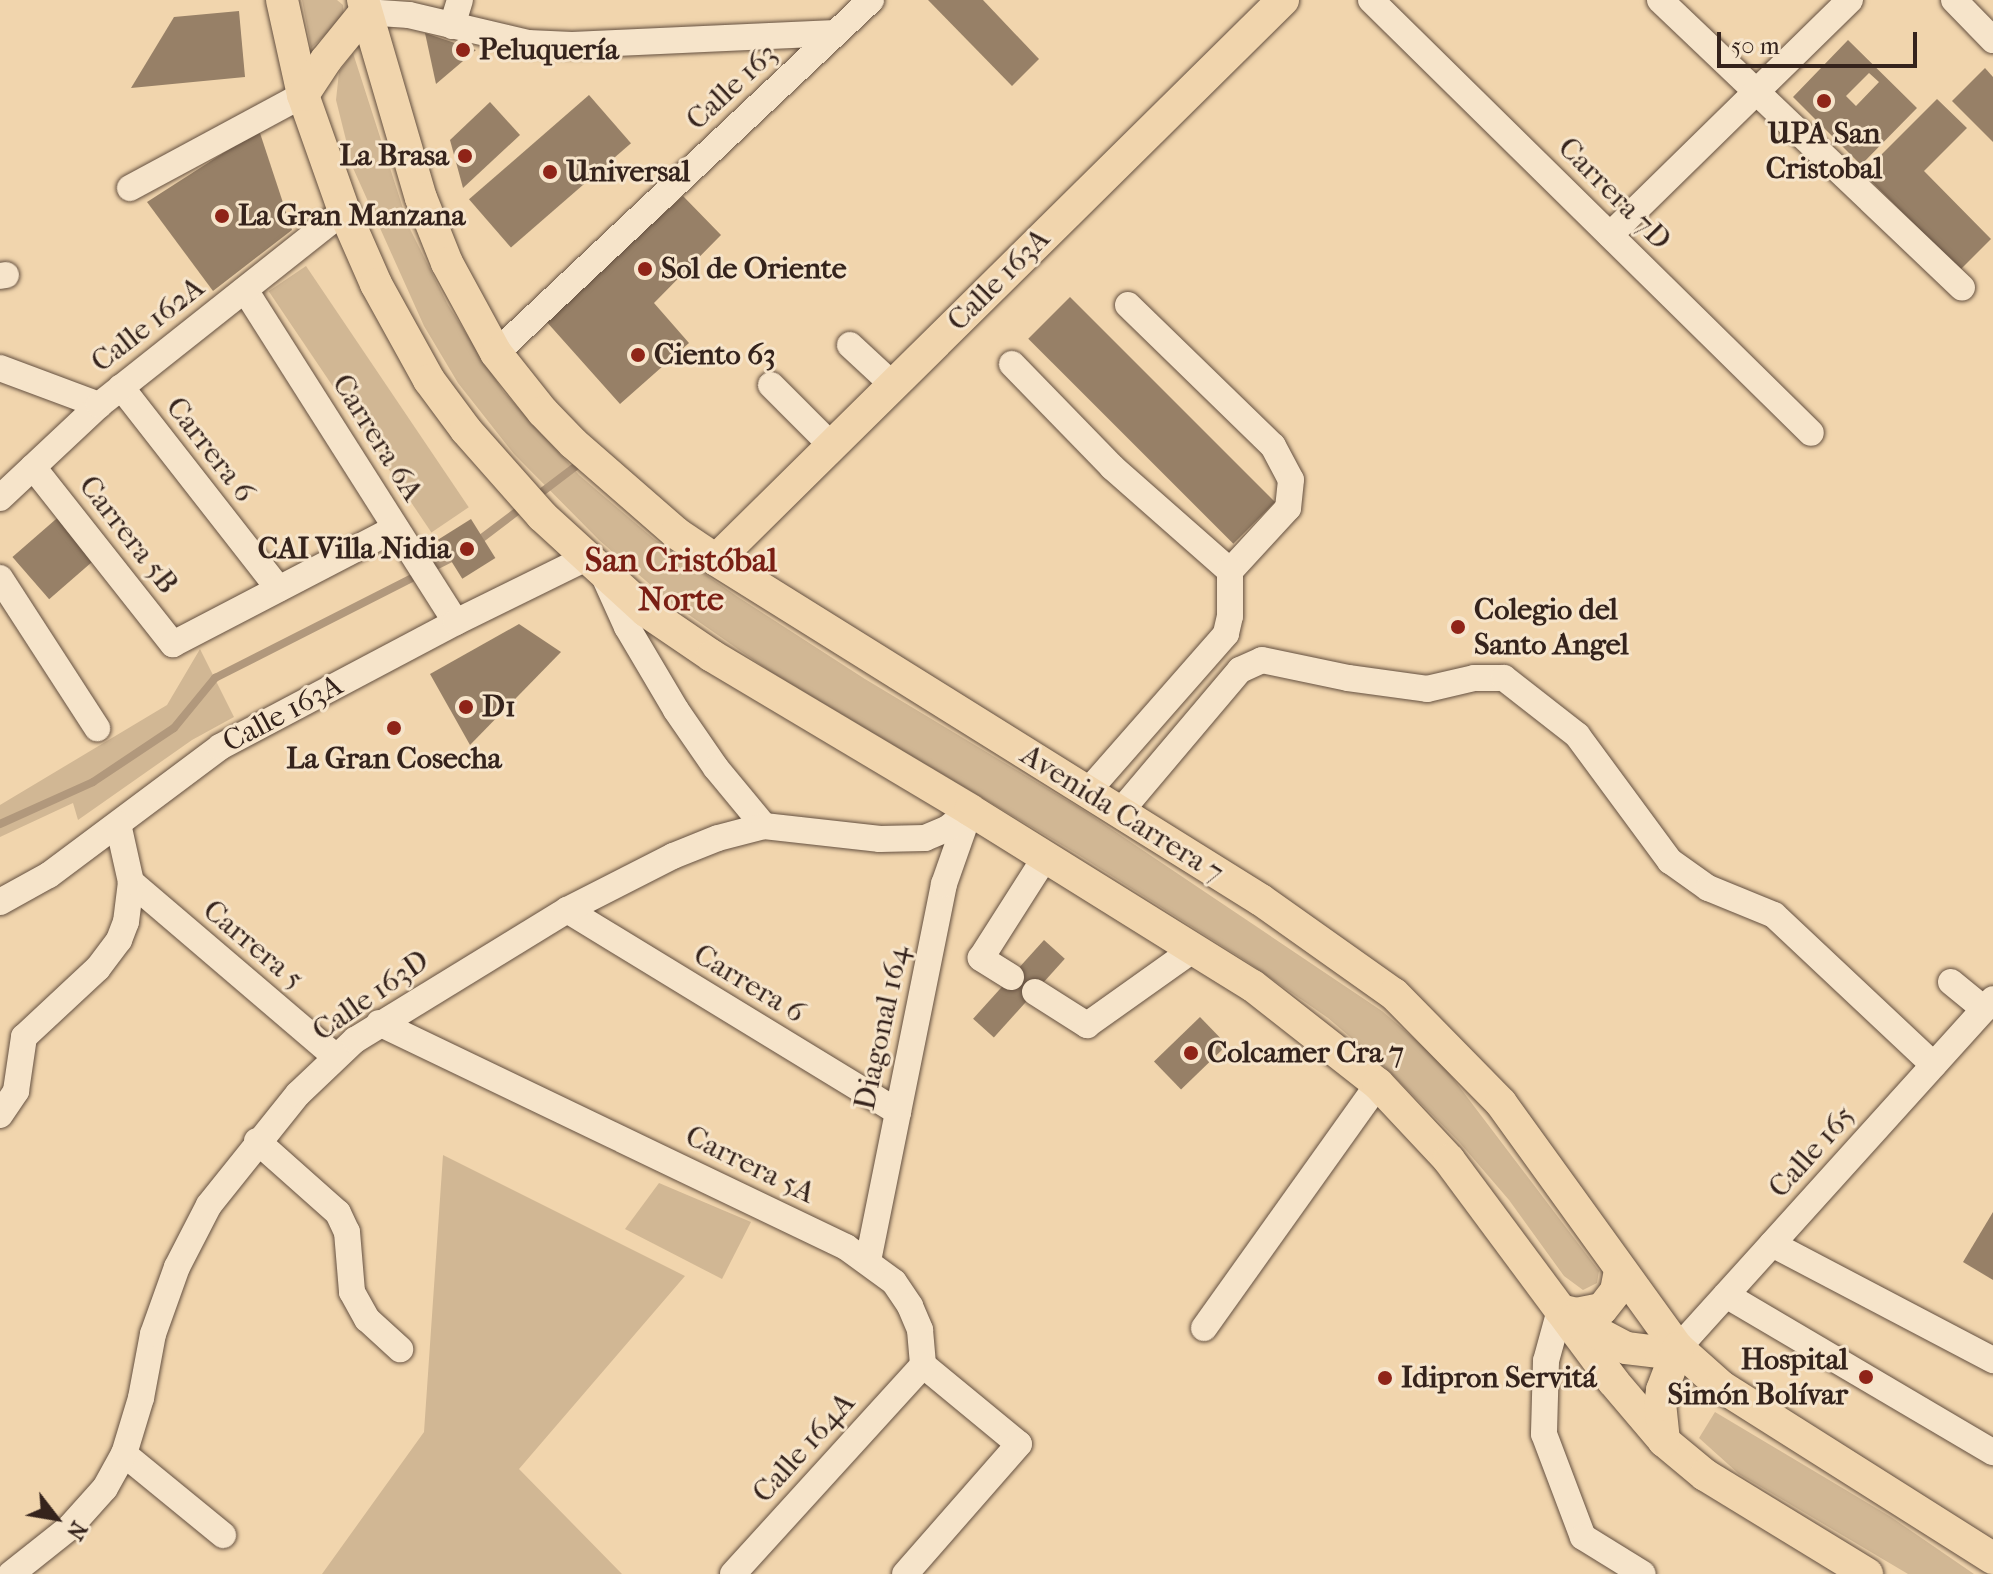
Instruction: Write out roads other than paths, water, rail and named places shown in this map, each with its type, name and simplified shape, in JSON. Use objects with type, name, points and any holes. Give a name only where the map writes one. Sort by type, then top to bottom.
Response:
[{"type":"main road","points":[[282,0],[303,95],[344,211],[376,284],[429,380],[500,470],[594,566],[646,611],[712,656],[1046,856],[1253,986],[1378,1084],[1449,1160],[1560,1310],[1664,1441],[1705,1475],[1867,1574]]},
{"type":"main road","name":"Calle 163A","points":[[716,560],[1283,0]]},
{"type":"main road","points":[[303,95],[367,3]]},
{"type":"main road","name":"Avenida Carrera 7","points":[[367,3],[421,198],[447,263],[496,353],[543,412],[582,452],[676,533],[716,560],[1261,900],[1394,994],[1501,1103],[1678,1348],[1722,1387],[1993,1558]]},
{"type":"main road","points":[[1560,1310],[1576,1314],[1602,1309],[1616,1291],[1620,1270]]},
{"type":"main road","points":[[1560,1310],[1582,1326],[1626,1348],[1660,1352],[1678,1348]]},
{"type":"main road","points":[[1664,1441],[1660,1405],[1678,1348]]},
{"type":"street","points":[[452,26],[460,0]]},
{"type":"street","name":"Calle 163","points":[[496,353],[871,0]]},
{"type":"street","name":"Carrera 7D","points":[[1371,0],[1811,433]]},
{"type":"street","points":[[1660,0],[1962,288]]},
{"type":"street","points":[[1610,235],[1850,0]]},
{"type":"street","points":[[1954,0],[1993,40]]},
{"type":"street","points":[[367,3],[512,41],[572,45],[836,33]]},
{"type":"street","points":[[130,188],[303,95]]},
{"type":"street","name":"Calle 162A","points":[[0,498],[99,405],[344,211]]},
{"type":"street","name":"Carrera 6A","points":[[245,290],[456,622]]},
{"type":"street","points":[[1087,792],[1226,634],[1230,616],[1230,571],[1288,508],[1291,480],[1273,446],[1128,305]]},
{"type":"street","points":[[850,345],[893,385]]},
{"type":"street","points":[[1012,364],[1112,467],[1230,571]]},
{"type":"street","points":[[0,368],[99,405]]},
{"type":"street","points":[[771,385],[832,446]]},
{"type":"street","name":"Carrera 6","points":[[121,387],[279,589]]},
{"type":"street","name":"Carrera 5B","points":[[33,467],[173,644],[279,589]]},
{"type":"street","points":[[279,589],[396,528]]},
{"type":"street","points":[[594,566],[676,710],[716,768],[764,826]]},
{"type":"street","name":"Calle 163A","points":[[0,902],[49,875],[220,747],[456,622],[594,566]]},
{"type":"street","points":[[0,578],[97,728]]},
{"type":"street","points":[[1120,812],[1240,670],[1262,660],[1348,678],[1427,689],[1474,678],[1504,678],[1577,735],[1670,861],[1708,888],[1774,915],[1934,1065]]},
{"type":"street","name":"Calle 163D","points":[[11,1574],[70,1527],[105,1488],[124,1454],[141,1398],[153,1334],[177,1267],[209,1205],[257,1141],[335,1056],[379,1023],[567,910],[673,856],[718,838],[764,826],[880,839],[925,838],[948,828],[970,810]]},
{"type":"street","name":"Diagonal 164","points":[[868,1261],[944,884],[970,810]]},
{"type":"street","points":[[0,1115],[16,1091],[24,1037],[98,968],[119,940],[131,903],[131,882],[118,824]]},
{"type":"street","points":[[1011,977],[981,958],[1046,856]]},
{"type":"street","name":"Carrera 5","points":[[131,882],[335,1056]]},
{"type":"street","name":"Carrera 6","points":[[567,910],[898,1112]]},
{"type":"street","points":[[1035,992],[1087,1025],[1194,949]]},
{"type":"street","points":[[1951,982],[1988,1004]]},
{"type":"street","name":"Calle 165","points":[[1678,1348],[1988,1004]]},
{"type":"street","name":"Carrera 5A","points":[[379,1023],[846,1247],[894,1282],[910,1306],[920,1330],[923,1365]]},
{"type":"street","points":[[1204,1328],[1378,1084]]},
{"type":"street","points":[[257,1141],[338,1213],[347,1232],[352,1292],[367,1319],[400,1349]]},
{"type":"street","points":[[1772,1244],[1993,1360]]},
{"type":"street","points":[[1726,1295],[1993,1452]]},
{"type":"street","points":[[1560,1310],[1546,1361],[1544,1434],[1583,1537],[1643,1574]]},
{"type":"street","points":[[905,1574],[1019,1444],[923,1365]]},
{"type":"street","name":"Calle 164A","points":[[733,1574],[923,1365]]},
{"type":"street","points":[[124,1454],[223,1535]]},
{"type":"waterway","points":[[534,498],[584,460]]},
{"type":"waterway","points":[[474,544],[524,506]]},
{"type":"waterway","points":[[0,824],[93,782],[174,728],[215,678],[459,554]]},
{"type":"place","name":"Peluquería","points":[[463,50]]},
{"type":"place","name":"UPA San Cristobal","points":[[1824,101]]},
{"type":"place","name":"La Brasa","points":[[465,156]]},
{"type":"place","name":"Universal","points":[[550,172]]},
{"type":"place","name":"La Gran Manzana","points":[[222,216]]},
{"type":"place","name":"Sol de Oriente","points":[[645,269]]},
{"type":"place","name":"Ciento 63","points":[[638,355]]},
{"type":"place","name":"CAI Villa Nidia","points":[[467,549]]},
{"type":"place","name":"Colegio del Santo Angel","points":[[1458,627]]},
{"type":"place","name":"D1","points":[[466,707]]},
{"type":"place","name":"La Gran Cosecha","points":[[394,728]]},
{"type":"place","name":"Colcamer Cra 7","points":[[1191,1053]]},
{"type":"place","name":"Hospital Simón Bolívar","points":[[1866,1377]]},
{"type":"place","name":"Idipron Servitá","points":[[1385,1378]]},
{"type":"district","name":"San Cristóbal Norte","points":[[681,580]]}]
